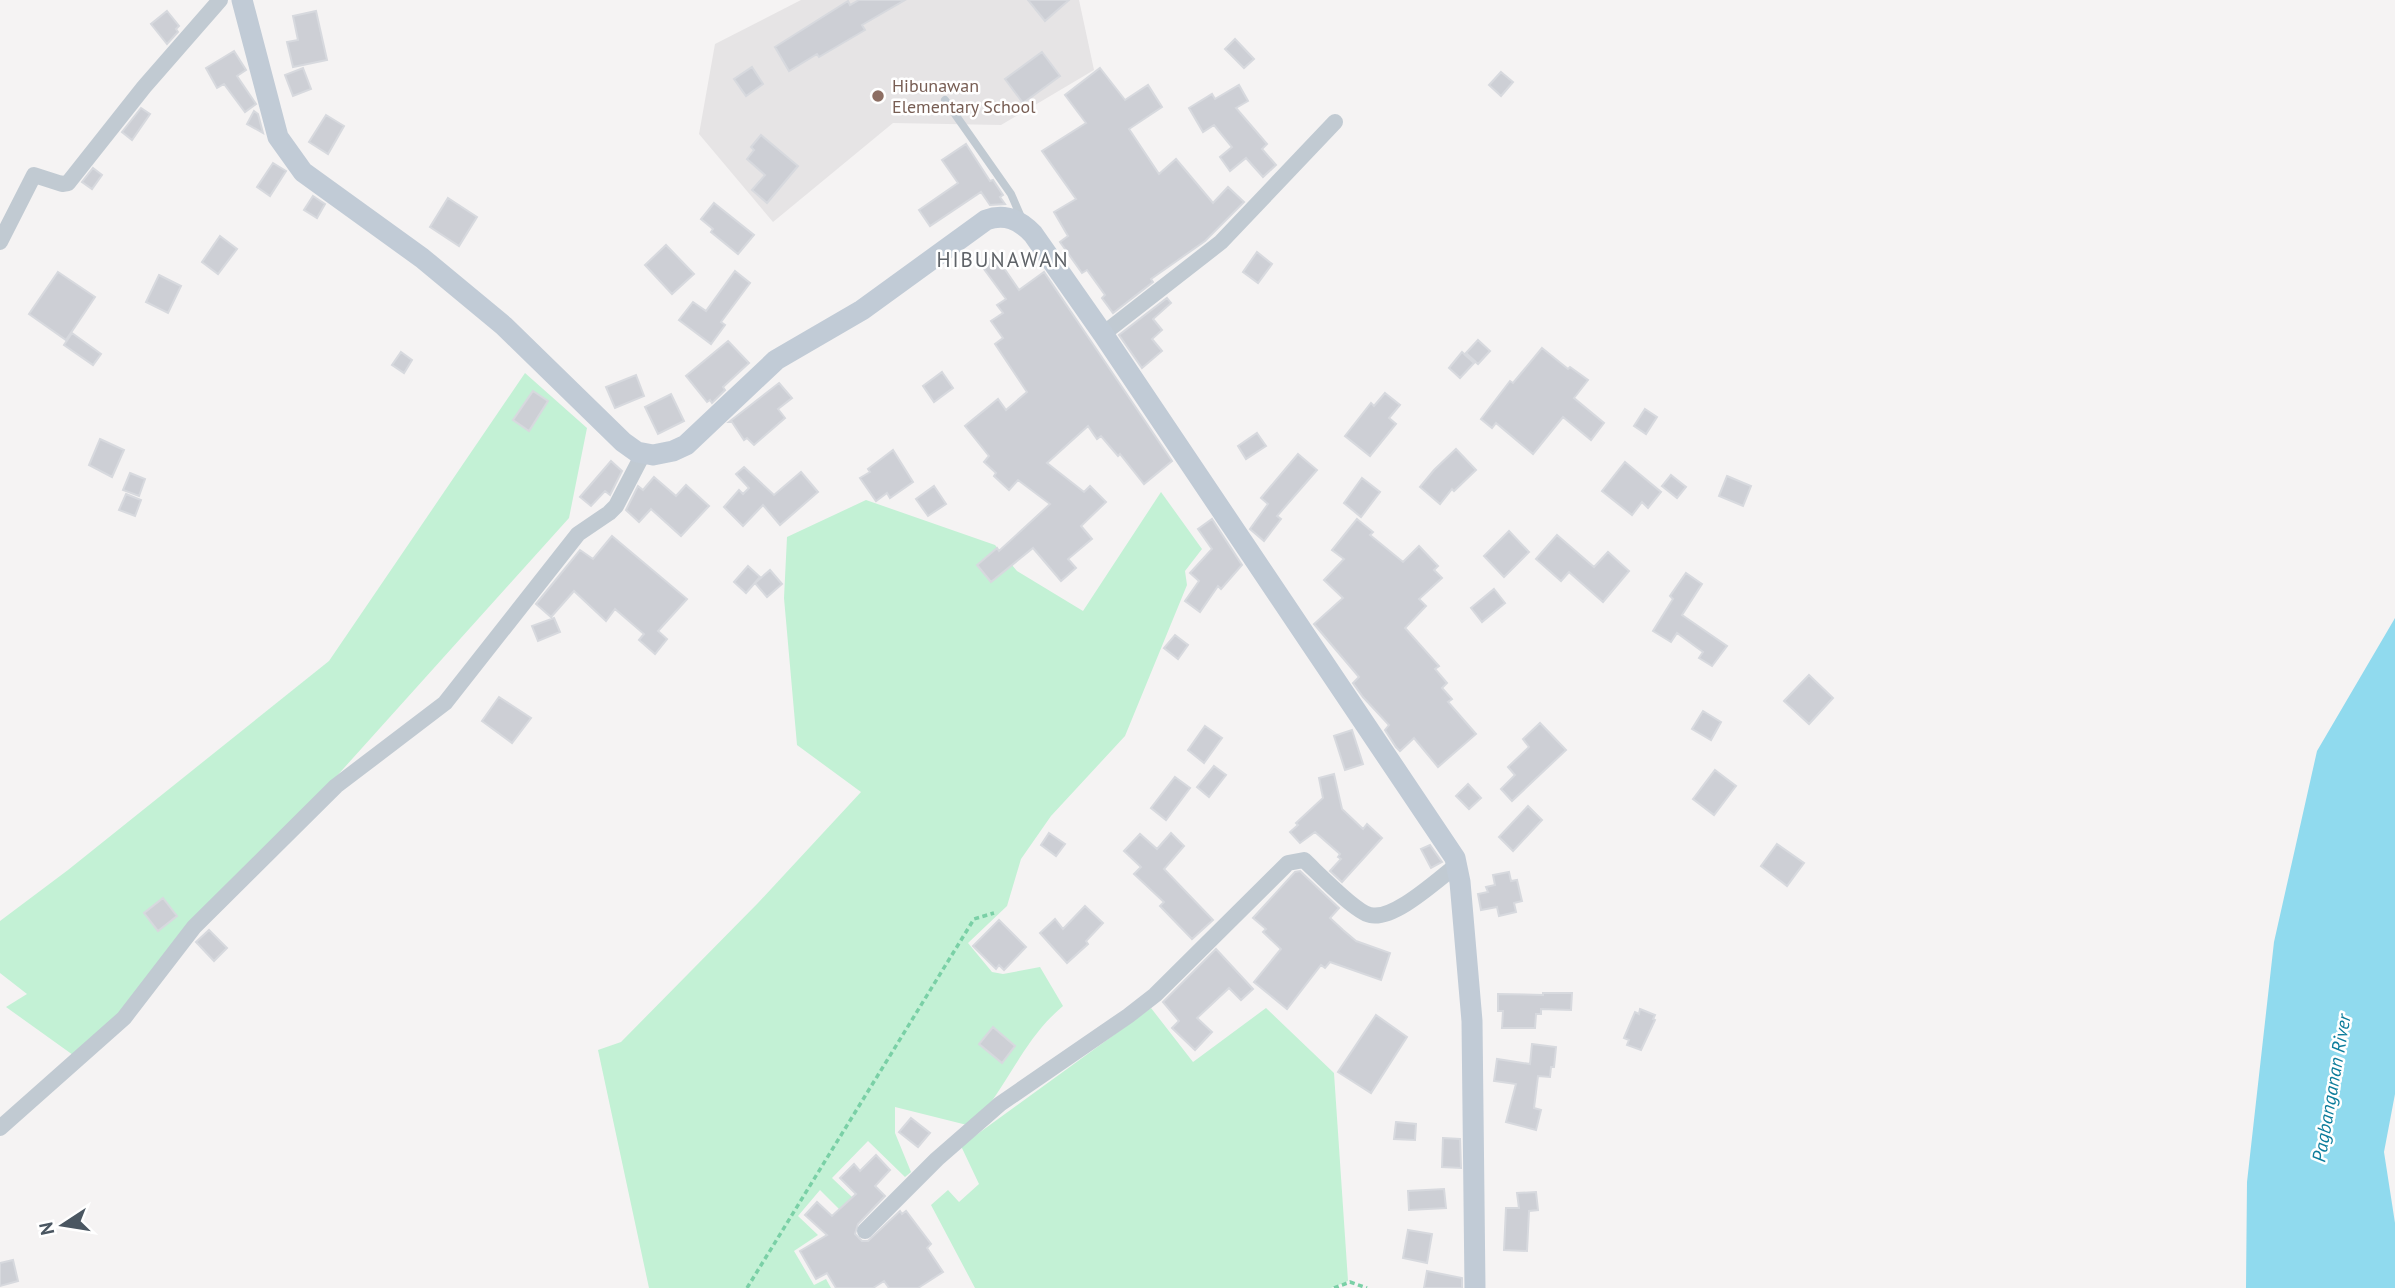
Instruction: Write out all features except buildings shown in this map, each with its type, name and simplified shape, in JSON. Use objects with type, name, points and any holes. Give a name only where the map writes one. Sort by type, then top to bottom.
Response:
[{"type":"street","points":[[0,242],[34,175],[62,184],[68,183],[144,87],[220,0]]},
{"type":"street","points":[[242,0],[278,137],[303,172],[422,258],[504,326],[623,442],[643,454],[664,454],[686,445],[776,360],[862,310],[986,220],[1003,216],[1024,225],[1033,234],[1452,852],[1457,865],[1472,1021],[1475,1288]]},
{"type":"street","points":[[1103,334],[1221,242],[1335,122]]},
{"type":"street","points":[[0,1128],[124,1018],[194,928],[336,786],[445,704],[578,534],[616,506],[643,454]]},
{"type":"street","points":[[865,1231],[937,1159],[1000,1104],[1155,995],[1288,863],[1304,860],[1362,912],[1376,916],[1392,913],[1457,865]]},
{"type":"lane","points":[[944,100],[1011,194],[1024,225]]},
{"type":"path","points":[[747,1288],[974,919],[994,913]]},
{"type":"path","points":[[1334,1288],[1350,1282],[1367,1288]]},
{"type":"shaded area","name":"Hibunawan Elementary School","points":[[801,0],[1079,0],[1094,70],[1001,125],[893,123],[773,222],[699,134],[715,44]]},
{"type":"green space","points":[[525,373],[587,428],[569,518],[124,1018],[73,1055],[6,1007],[27,994],[0,973],[0,921],[68,870],[329,661]]},
{"type":"green space","points":[[1161,492],[1202,549],[1185,571],[1187,585],[1125,736],[1051,816],[1021,859],[1007,906],[968,943],[992,972],[1003,974],[1040,967],[1063,1006],[1036,1034],[995,1097],[971,1126],[895,1107],[895,1133],[911,1172],[905,1177],[868,1141],[832,1178],[853,1198],[840,1210],[820,1190],[798,1216],[818,1235],[794,1251],[814,1285],[826,1279],[831,1288],[649,1288],[598,1050],[621,1042],[758,903],[861,792],[797,745],[784,598],[787,537],[866,500],[995,545],[1017,571],[1083,611]]},
{"type":"green space","points":[[1151,1008],[1193,1062],[1266,1008],[1334,1073],[1348,1281],[1331,1288],[975,1288],[931,1205],[948,1190],[959,1202],[979,1184],[961,1146]]},
{"type":"water","name":"Pagbanganan River","points":[[2395,618],[2395,1094],[2384,1152],[2395,1223],[2395,1288],[2246,1288],[2247,1182],[2274,942],[2317,751]]},
{"type":"place","name":"Hibunawan Elementary School","points":[[878,96]]},
{"type":"district","name":"HIBUNAWAN","points":[[1003,260]]}]
